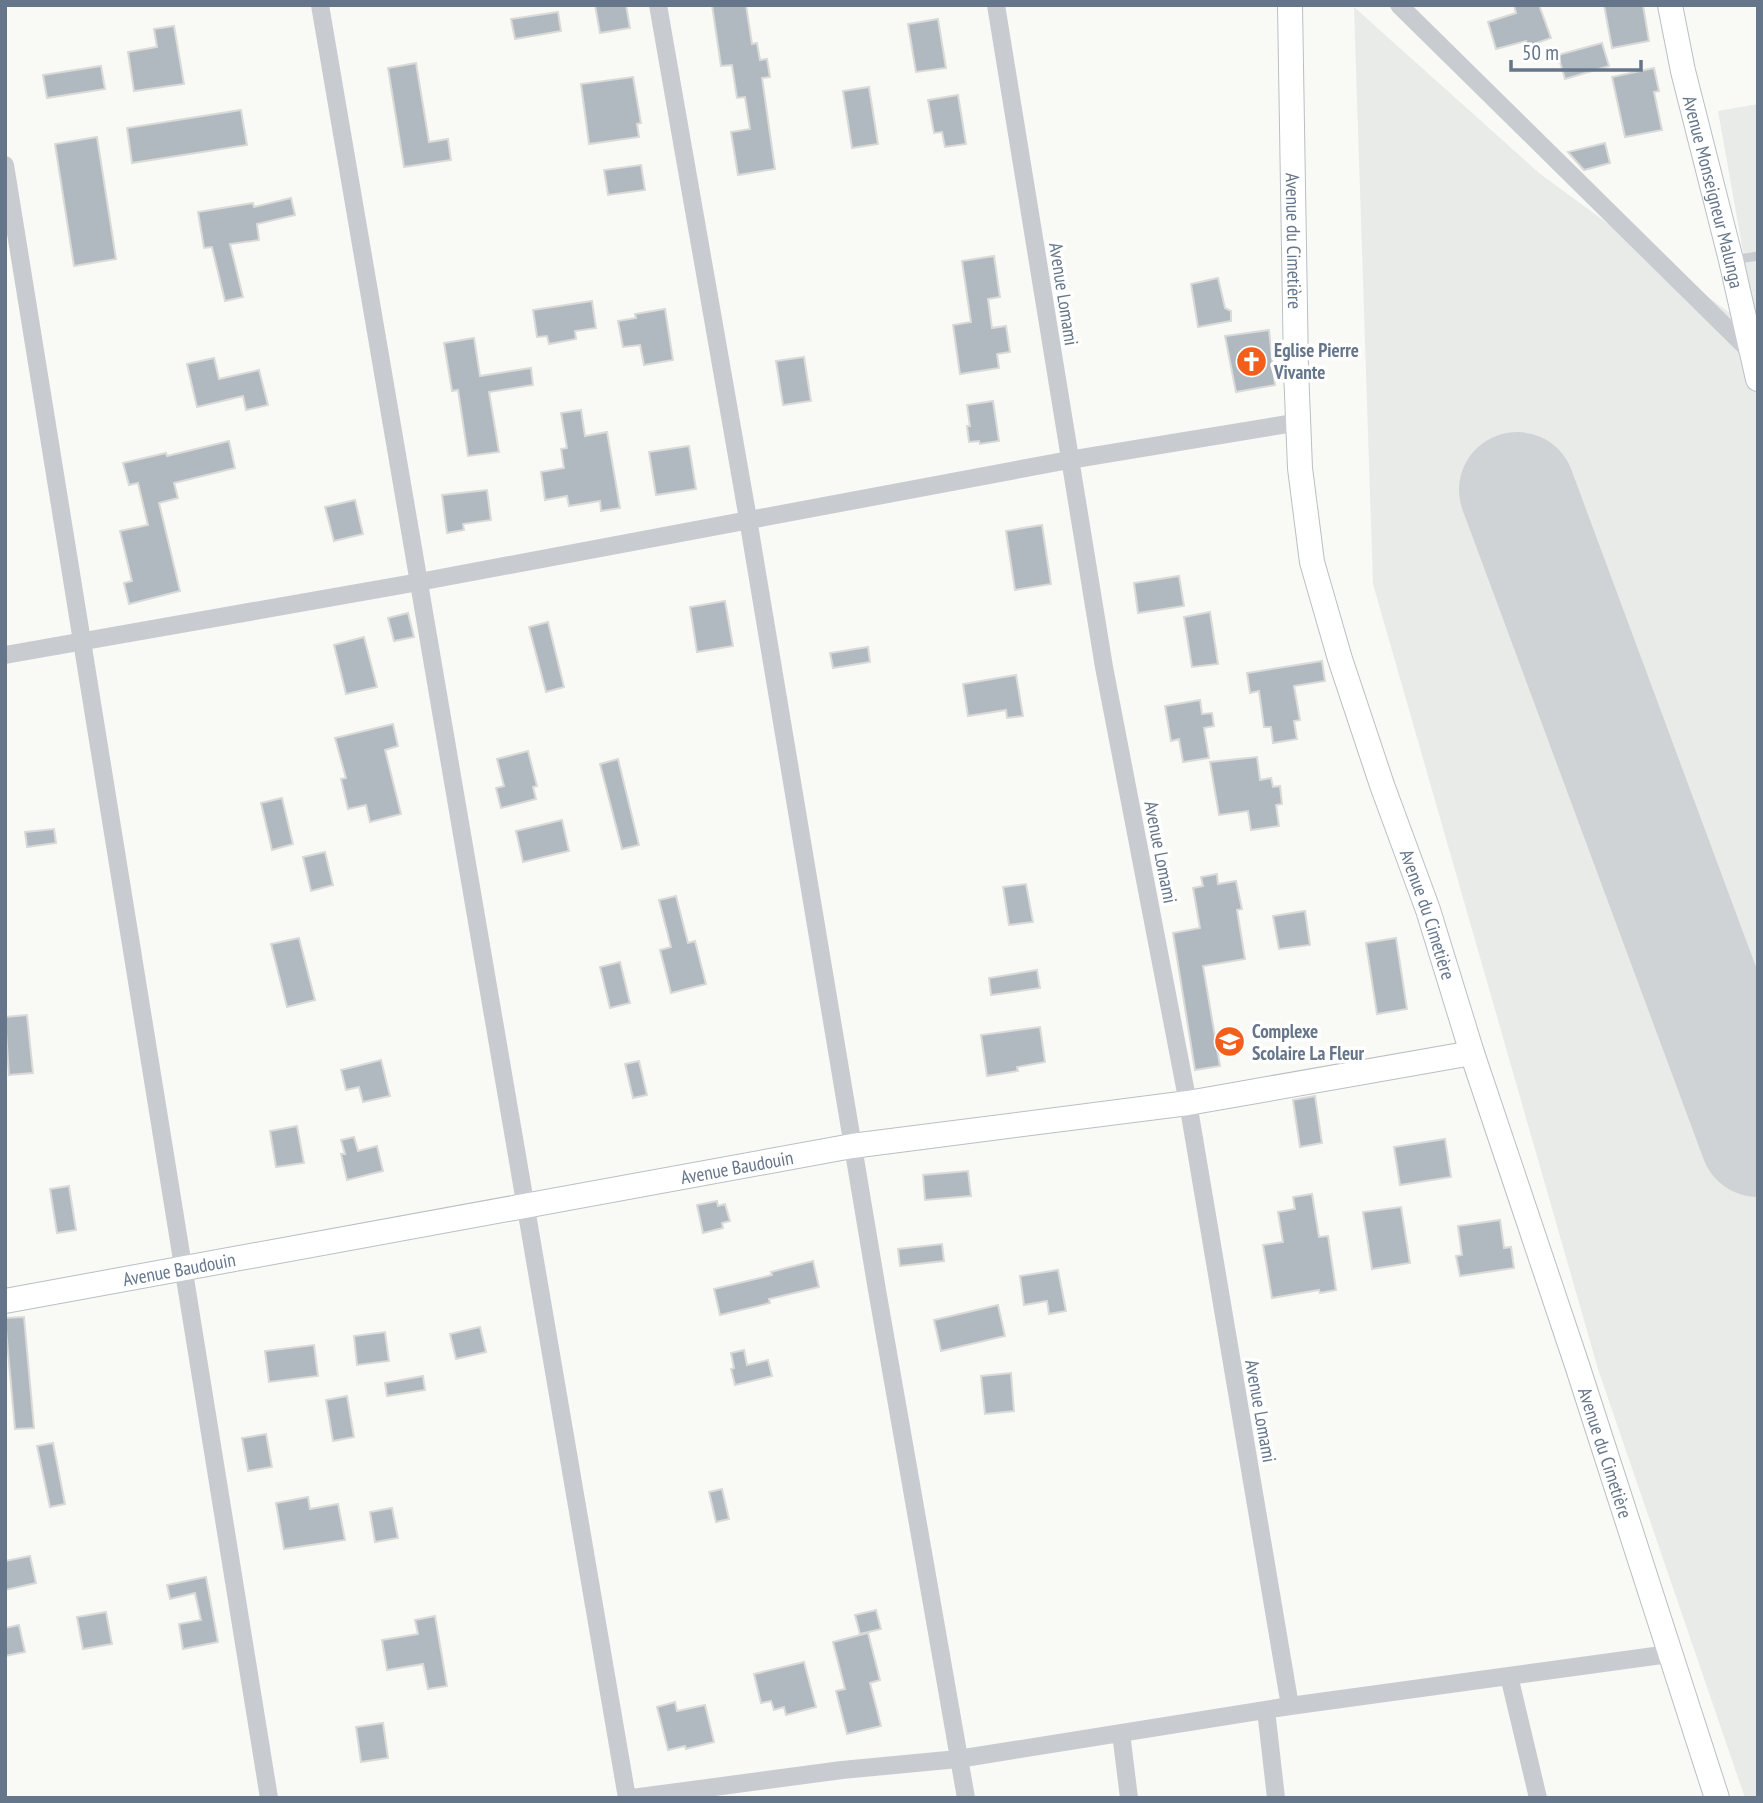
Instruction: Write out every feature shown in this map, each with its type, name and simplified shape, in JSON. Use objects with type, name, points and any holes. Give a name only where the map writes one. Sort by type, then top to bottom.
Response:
[{"type":"street","points":[[320,5],[629,1798],[842,1770],[958,1759],[1290,1706],[1669,1654]]},
{"type":"street","points":[[658,5],[966,1798]]},
{"type":"street","name":"Avenue Lomami","points":[[996,5],[1104,667],[1188,1103],[1290,1706]]},
{"type":"street","name":"Avenue du Cimetière","points":[[1290,5],[1296,369],[1300,468],[1312,562],[1340,659],[1428,910],[1472,1053],[1582,1378],[1717,1798]]},
{"type":"street","points":[[1399,5],[1751,352]]},
{"type":"street","name":"Avenue Monseigneur Malunga","points":[[1670,5],[1683,71],[1758,379]]},
{"type":"street","points":[[5,165],[268,1798]]},
{"type":"street","points":[[5,655],[419,582],[1069,460],[1300,422]]},
{"type":"street","name":"Avenue Baudouin","points":[[5,1301],[852,1146],[1188,1103],[1472,1053]]},
{"type":"street","points":[[1509,1676],[1538,1798]]},
{"type":"street","points":[[1266,1710],[1276,1798]]},
{"type":"street","points":[[1121,1733],[1129,1798]]},
{"type":"lane","points":[[1731,260],[1758,256]]},
{"type":"shaded area","points":[[1354,7],[1539,173],[1738,319],[1758,385],[1758,1798],[1745,1798],[1598,1369],[1373,584]]},
{"type":"shaded area","points":[[1758,104],[1758,336],[1718,111]]},
{"type":"building","points":[[595,5],[626,5],[630,28],[600,33]]},
{"type":"building","points":[[712,5],[746,5],[752,44],[757,43],[760,60],[767,59],[770,77],[762,78],[775,169],[738,175],[731,132],[750,129],[745,97],[737,98],[732,65],[721,66]]},
{"type":"building","points":[[1514,5],[1539,5],[1551,38],[1528,46],[1526,41],[1496,49],[1488,22],[1516,13]]},
{"type":"building","points":[[1604,5],[1643,5],[1649,41],[1612,48]]},
{"type":"building","points":[[558,12],[561,31],[515,39],[511,19]]},
{"type":"building","points":[[938,19],[946,68],[916,72],[908,24]]},
{"type":"building","points":[[174,26],[184,84],[134,91],[128,52],[157,47],[154,29]]},
{"type":"building","points":[[1602,43],[1609,66],[1565,79],[1558,55]]},
{"type":"building","points":[[416,63],[429,142],[448,139],[451,160],[404,167],[388,68]]},
{"type":"building","points":[[101,66],[105,89],[47,98],[43,75]]},
{"type":"building","points":[[1654,68],[1659,91],[1654,92],[1662,130],[1625,137],[1612,77]]},
{"type":"building","points":[[633,77],[641,123],[637,124],[639,137],[589,144],[581,84]]},
{"type":"building","points":[[869,87],[878,144],[852,148],[843,91]]},
{"type":"building","points":[[958,95],[966,144],[945,147],[942,132],[934,133],[928,100]]},
{"type":"building","points":[[241,110],[247,145],[132,163],[127,128]]},
{"type":"building","points":[[97,137],[116,259],[74,266],[55,144]]},
{"type":"building","points":[[1605,143],[1610,163],[1584,170],[1568,152]]},
{"type":"building","points":[[641,165],[645,190],[608,195],[604,170]]},
{"type":"building","points":[[291,198],[295,215],[257,224],[259,240],[230,244],[243,297],[225,301],[212,247],[204,248],[198,212],[253,203],[254,207]]},
{"type":"building","points":[[994,256],[1000,297],[988,299],[992,328],[1006,326],[1010,352],[997,354],[999,368],[960,374],[953,325],[971,322],[962,261]]},
{"type":"building","points":[[1218,278],[1225,308],[1231,311],[1231,321],[1198,327],[1191,284]]},
{"type":"building","points":[[592,301],[596,328],[575,331],[576,339],[549,344],[547,336],[537,337],[533,310]]},
{"type":"building","points":[[665,309],[673,360],[644,365],[640,345],[623,347],[618,321],[636,318],[635,314]]},
{"type":"building","name":"Eglise Pierre Vivante","points":[[1269,330],[1275,385],[1236,392],[1225,336]]},
{"type":"building","points":[[474,338],[480,376],[531,368],[533,385],[489,392],[499,452],[468,456],[458,390],[452,391],[444,343]]},
{"type":"building","points":[[804,357],[811,401],[783,405],[776,361]]},
{"type":"building","points":[[214,358],[219,379],[259,370],[268,405],[246,410],[243,396],[197,407],[187,364]]},
{"type":"building","points":[[993,401],[999,441],[980,444],[979,441],[969,442],[967,405]]},
{"type":"building","points":[[581,410],[585,436],[607,432],[620,508],[601,511],[600,501],[569,506],[567,496],[545,500],[541,472],[564,468],[561,449],[567,448],[561,413]]},
{"type":"building","points":[[229,441],[235,468],[174,483],[178,498],[159,503],[180,591],[129,604],[124,583],[132,581],[120,531],[148,525],[138,483],[129,485],[123,463]]},
{"type":"building","points":[[689,446],[696,489],[656,495],[649,452]]},
{"type":"building","points":[[487,490],[491,520],[463,524],[464,530],[447,533],[442,495]]},
{"type":"building","points":[[355,500],[363,534],[334,541],[325,507]]},
{"type":"building","points":[[1042,525],[1051,584],[1015,590],[1006,531]]},
{"type":"building","points":[[1179,576],[1184,606],[1138,613],[1134,583]]},
{"type":"building","points":[[725,601],[733,646],[697,652],[690,607]]},
{"type":"building","points":[[1210,612],[1218,664],[1192,667],[1184,617]]},
{"type":"building","points":[[408,613],[414,637],[394,641],[388,618]]},
{"type":"building","points":[[548,622],[564,687],[546,692],[529,627]]},
{"type":"building","points":[[364,637],[377,687],[346,694],[334,645]]},
{"type":"building","points":[[868,647],[870,662],[833,668],[830,653]]},
{"type":"building","points":[[1322,661],[1325,681],[1294,686],[1300,720],[1294,721],[1297,739],[1273,743],[1271,727],[1264,727],[1259,691],[1250,693],[1247,673]]},
{"type":"building","points":[[1016,675],[1023,716],[1007,718],[1006,710],[968,716],[963,684]]},
{"type":"building","points":[[1200,700],[1202,714],[1212,713],[1214,726],[1204,728],[1209,758],[1183,762],[1179,739],[1171,741],[1165,706]]},
{"type":"building","points":[[393,724],[398,746],[385,750],[401,814],[370,822],[366,805],[348,809],[341,779],[346,778],[335,738]]},
{"type":"building","points":[[528,751],[537,786],[533,787],[536,799],[501,808],[496,788],[504,786],[497,759]]},
{"type":"building","points":[[1257,757],[1260,780],[1271,778],[1273,787],[1280,786],[1282,804],[1276,805],[1279,826],[1251,830],[1248,811],[1219,815],[1210,762]]},
{"type":"building","points":[[618,759],[639,845],[622,849],[600,764]]},
{"type":"building","points":[[282,798],[293,844],[272,850],[261,803]]},
{"type":"building","points":[[562,820],[569,851],[523,862],[516,831]]},
{"type":"building","points":[[54,829],[56,843],[27,847],[25,832]]},
{"type":"building","points":[[325,852],[333,885],[311,891],[303,857]]},
{"type":"building","points":[[1217,874],[1218,884],[1236,881],[1242,909],[1237,910],[1245,959],[1203,966],[1220,1066],[1195,1070],[1173,933],[1200,928],[1193,888],[1203,886],[1201,877]]},
{"type":"building","points":[[1026,884],[1033,922],[1009,925],[1003,887]]},
{"type":"building","points":[[676,896],[688,943],[695,941],[706,984],[671,993],[660,950],[671,947],[659,900]]},
{"type":"building","points":[[1305,911],[1310,945],[1279,949],[1273,916]]},
{"type":"building","points":[[299,938],[315,1000],[287,1007],[271,944]]},
{"type":"building","points":[[1396,938],[1407,1009],[1377,1014],[1366,943]]},
{"type":"building","points":[[620,962],[630,1003],[610,1008],[600,967]]},
{"type":"building","points":[[1037,970],[1040,988],[991,995],[989,978]]},
{"type":"building","points":[[27,1015],[33,1073],[9,1075],[5,1017]]},
{"type":"building","points":[[1040,1027],[1045,1062],[1017,1067],[1018,1071],[987,1076],[981,1035]]},
{"type":"building","points":[[381,1060],[390,1096],[363,1102],[359,1087],[346,1090],[341,1070]]},
{"type":"building","points":[[639,1061],[647,1095],[633,1098],[625,1064]]},
{"type":"building","points":[[1315,1096],[1322,1143],[1300,1147],[1293,1100]]},
{"type":"building","points":[[297,1126],[304,1163],[276,1167],[270,1131]]},
{"type":"building","points":[[354,1137],[358,1151],[377,1146],[383,1171],[347,1180],[341,1140]]},
{"type":"building","points":[[1445,1139],[1451,1177],[1400,1185],[1394,1147]]},
{"type":"building","points":[[968,1171],[971,1196],[925,1200],[923,1175]]},
{"type":"building","points":[[69,1186],[76,1230],[57,1233],[50,1189]]},
{"type":"building","points":[[1312,1194],[1319,1237],[1328,1236],[1336,1290],[1320,1293],[1319,1290],[1272,1298],[1263,1245],[1283,1242],[1278,1212],[1295,1209],[1293,1197]]},
{"type":"building","points":[[717,1201],[718,1206],[725,1204],[730,1221],[722,1223],[723,1228],[703,1233],[697,1205]]},
{"type":"building","points":[[1401,1207],[1410,1263],[1372,1269],[1363,1212]]},
{"type":"building","points":[[1500,1220],[1504,1248],[1511,1247],[1514,1268],[1460,1276],[1456,1256],[1462,1255],[1458,1226]]},
{"type":"building","points":[[942,1244],[944,1261],[900,1266],[898,1249]]},
{"type":"building","points":[[813,1261],[819,1287],[720,1315],[714,1289],[772,1275],[771,1272]]},
{"type":"building","points":[[1058,1270],[1066,1311],[1049,1314],[1047,1301],[1024,1305],[1020,1276]]},
{"type":"building","points":[[998,1305],[1005,1336],[941,1351],[934,1320]]},
{"type":"building","points":[[24,1317],[34,1428],[15,1429],[5,1318]]},
{"type":"building","points":[[480,1327],[486,1352],[456,1359],[450,1334]]},
{"type":"building","points":[[385,1332],[389,1361],[357,1365],[354,1336]]},
{"type":"building","points":[[314,1345],[318,1376],[269,1382],[265,1351]]},
{"type":"building","points":[[744,1350],[747,1365],[768,1360],[772,1376],[735,1385],[731,1353]]},
{"type":"building","points":[[1011,1373],[1014,1411],[985,1414],[981,1376]]},
{"type":"building","points":[[423,1376],[425,1390],[387,1396],[385,1383]]},
{"type":"building","points":[[347,1396],[354,1437],[333,1441],[326,1400]]},
{"type":"building","points":[[266,1434],[272,1467],[248,1471],[242,1438]]},
{"type":"building","points":[[53,1443],[65,1504],[50,1507],[37,1446]]},
{"type":"building","points":[[722,1489],[729,1519],[716,1522],[709,1492]]},
{"type":"building","points":[[308,1497],[310,1509],[338,1504],[345,1540],[284,1549],[276,1503]]},
{"type":"building","points":[[392,1508],[398,1538],[375,1542],[370,1512]]},
{"type":"building","points":[[30,1556],[36,1583],[5,1590],[5,1561]]},
{"type":"building","points":[[206,1577],[218,1642],[183,1649],[179,1624],[201,1620],[195,1593],[170,1599],[167,1585]]},
{"type":"building","points":[[876,1610],[881,1629],[860,1634],[855,1615]]},
{"type":"building","points":[[106,1612],[112,1644],[83,1649],[77,1617]]},
{"type":"building","points":[[435,1616],[447,1686],[428,1689],[423,1664],[387,1670],[382,1640],[418,1634],[415,1620]]},
{"type":"building","points":[[19,1625],[25,1652],[5,1656],[5,1628]]},
{"type":"building","points":[[868,1633],[880,1680],[870,1683],[881,1726],[847,1734],[836,1691],[845,1689],[833,1642]]},
{"type":"building","points":[[804,1662],[816,1707],[786,1715],[784,1707],[774,1710],[771,1701],[761,1703],[754,1674]]},
{"type":"building","points":[[675,1702],[677,1711],[705,1705],[714,1742],[668,1750],[657,1707]]},
{"type":"building","points":[[383,1723],[388,1758],[361,1762],[356,1727]]},
{"type":"runway","points":[[1517,490],[1758,1139]]},
{"type":"place","name":"Eglise Pierre Vivante","points":[[1251,361]]},
{"type":"place","name":"Complexe Scolaire La Fleur","points":[[1229,1042]]}]
